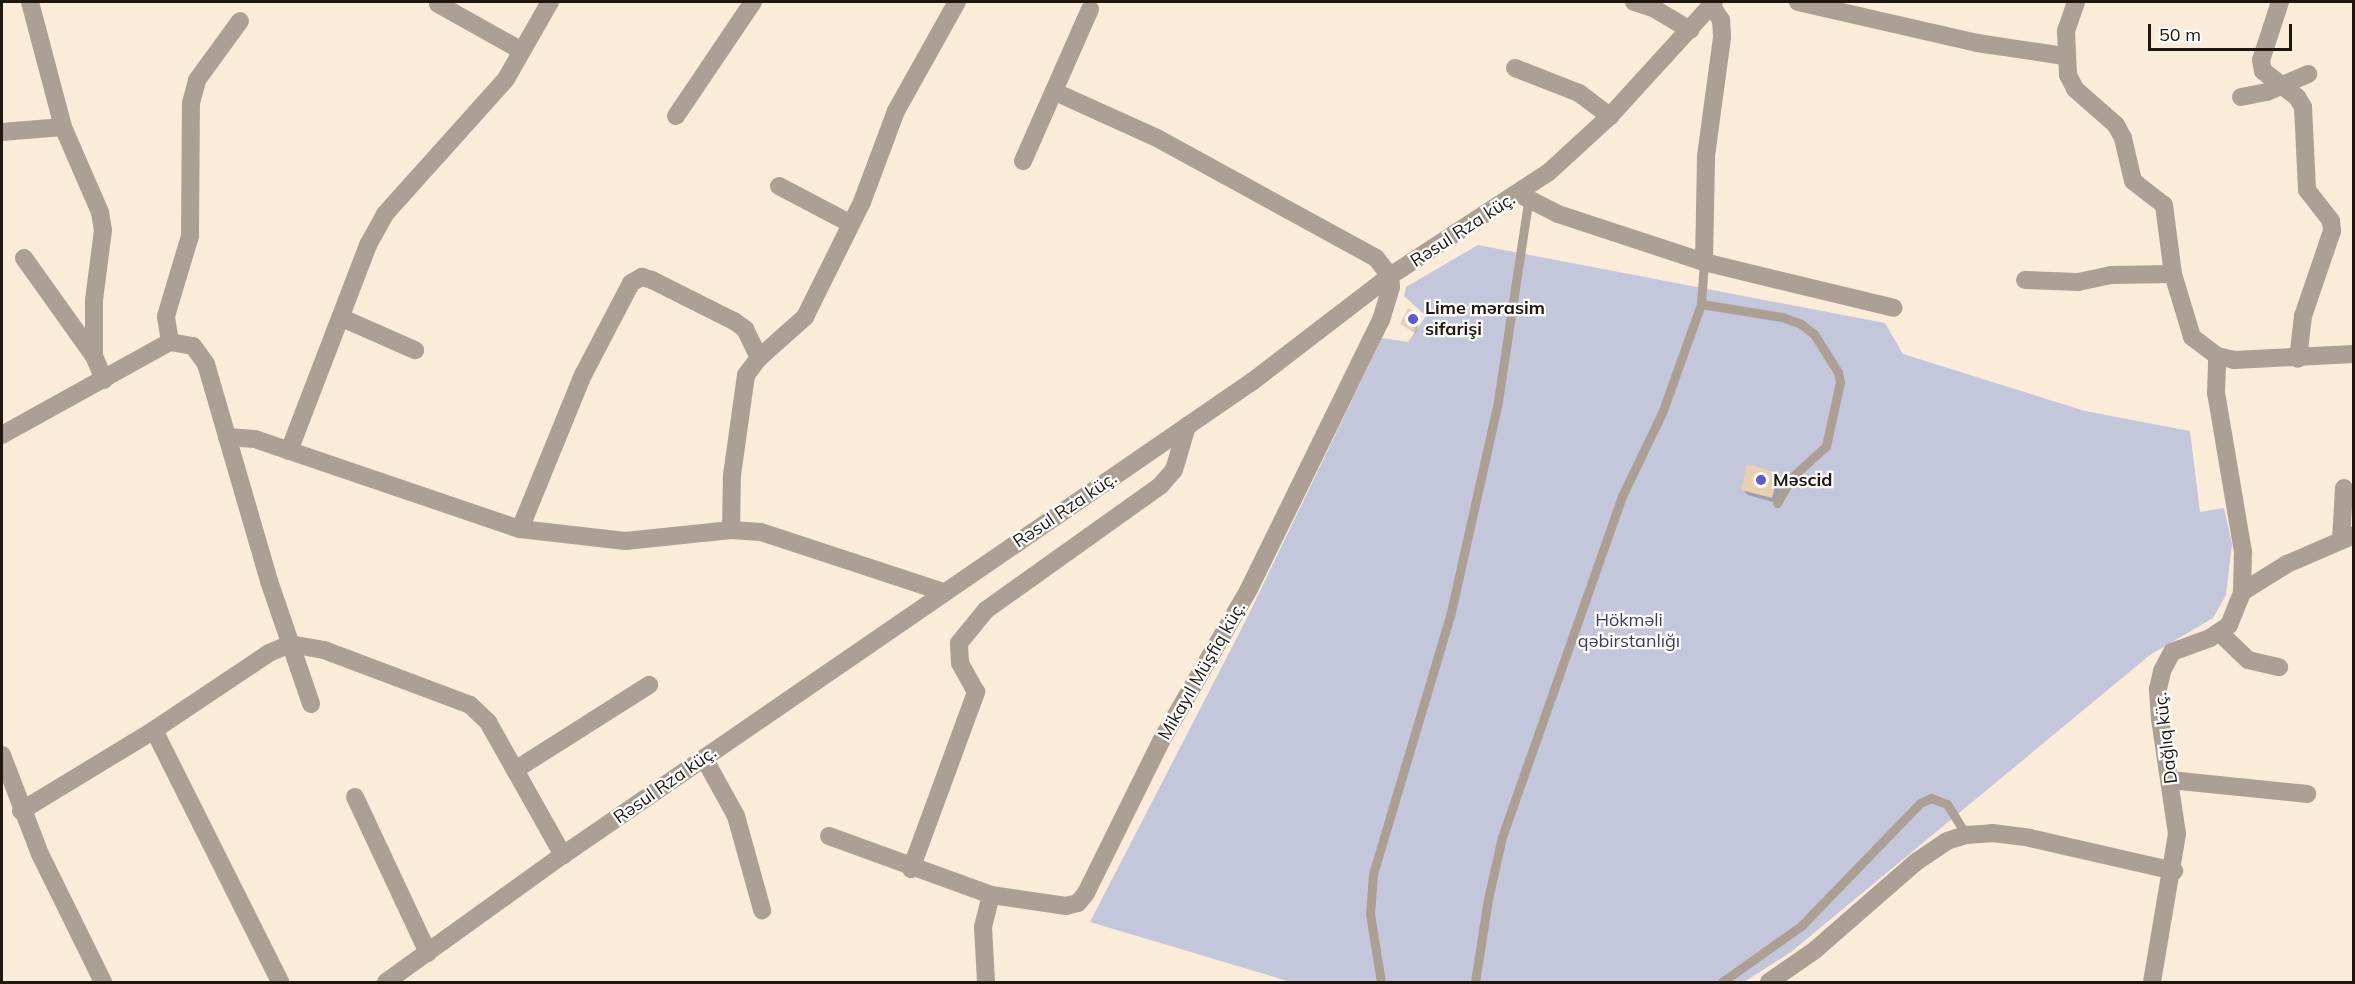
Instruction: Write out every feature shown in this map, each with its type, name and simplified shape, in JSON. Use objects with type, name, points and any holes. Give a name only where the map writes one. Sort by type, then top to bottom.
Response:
[{"type":"street","points":[[30,2],[63,127],[100,212],[103,230],[94,300],[94,356]]},
{"type":"street","points":[[288,451],[342,318],[368,245],[385,214],[482,108],[522,51],[550,2]]},
{"type":"street","points":[[676,116],[753,2]]},
{"type":"street","points":[[731,530],[732,474],[746,375],[759,358],[805,317],[851,224],[896,111],[957,2]]},
{"type":"street","points":[[1634,2],[1655,9],[1690,30]]},
{"type":"street","points":[[1798,2],[1977,42],[2064,56]]},
{"type":"street","points":[[2076,2],[2066,31],[2064,56],[2075,89],[2116,125],[2123,138],[2133,181],[2164,205],[2173,274],[2192,337],[2217,356],[2249,362],[2354,354]]},
{"type":"street","points":[[2280,2],[2261,60],[2263,70],[2280,86],[2297,97],[2303,107],[2307,190],[2331,221],[2332,231],[2303,316],[2298,359]]},
{"type":"street","points":[[1704,262],[1706,156],[1722,37],[1720,20],[1713,3]]},
{"type":"street","name":"Rəsul Rza küç.","points":[[386,982],[563,855],[1187,426],[1390,276],[1523,198],[1610,116],[1713,3]]},
{"type":"street","points":[[438,4],[522,51]]},
{"type":"street","points":[[1023,161],[1090,9]]},
{"type":"street","points":[[170,342],[168,309],[190,237],[191,103],[197,80],[240,21]]},
{"type":"street","points":[[1515,68],[1579,93],[1610,116]]},
{"type":"street","points":[[2241,97],[2280,86],[2308,74]]},
{"type":"street","points":[[1055,92],[1156,138],[1365,253],[1384,266],[1390,276]]},
{"type":"street","points":[[2,132],[63,127]]},
{"type":"street","points":[[779,186],[851,224]]},
{"type":"street","points":[[1523,198],[1704,262],[1894,308]]},
{"type":"street","points":[[24,258],[94,356],[104,380]]},
{"type":"street","points":[[2025,280],[2078,282],[2111,275],[2173,274]]},
{"type":"street","name":"Mikayıl Müşfiq küç.","points":[[830,836],[911,869],[991,895],[1066,906],[1078,903],[1086,893],[1161,741],[1249,589],[1381,320],[1391,287],[1390,276]]},
{"type":"street","points":[[520,530],[583,375],[631,283],[642,278],[652,280],[734,321],[745,329],[759,358]]},
{"type":"street","points":[[342,318],[415,350]]},
{"type":"street","points":[[2,435],[170,342],[183,342],[200,353],[310,704]]},
{"type":"street","points":[[2217,356],[2216,393],[2243,552],[2242,592],[2236,612],[2220,633],[2248,660],[2279,667]]},
{"type":"street","points":[[911,869],[976,692],[960,663],[959,643],[986,610],[1160,486],[1174,470],[1187,426]]},
{"type":"street","points":[[227,437],[255,439],[520,530],[625,541],[731,530],[785,537],[944,592]]},
{"type":"street","points":[[2242,592],[2287,564],[2347,537],[2344,488]]},
{"type":"street","name":"Dağlıq küç.","points":[[2152,982],[2174,871],[2177,834],[2160,719],[2158,689],[2162,671],[2172,652],[2220,633]]},
{"type":"street","points":[[21,811],[154,730],[269,653],[290,644],[324,650],[470,705],[488,722],[563,855]]},
{"type":"street","points":[[515,770],[649,685]]},
{"type":"street","points":[[154,730],[280,982]]},
{"type":"street","points":[[2,755],[21,811],[103,982]]},
{"type":"street","points":[[704,758],[735,816],[762,910]]},
{"type":"street","points":[[2170,780],[2307,794]]},
{"type":"street","points":[[355,797],[428,953]]},
{"type":"street","points":[[1770,982],[1815,950],[1916,862],[1947,841],[1966,835],[1992,833],[2030,838],[2174,871]]},
{"type":"street","points":[[986,982],[983,927],[991,895]]},
{"type":"lane","points":[[1381,982],[1370,914],[1371,885],[1454,601],[1498,401],[1523,198]]},
{"type":"lane","points":[[1475,982],[1488,899],[1502,837],[1622,496],[1662,413],[1701,304],[1704,262]]},
{"type":"lane","points":[[1701,304],[1782,317],[1801,324],[1815,334],[1838,372],[1840,382],[1826,446],[1792,477],[1777,503]]},
{"type":"lane","points":[[1722,982],[1801,926],[1920,803],[1931,798],[1947,804],[1966,835]]},
{"type":"green space","name":"Hökməli qəbirstanlığı","points":[[1478,245],[1885,323],[1903,354],[2085,411],[2190,431],[2200,512],[2224,508],[2232,544],[2226,595],[2213,618],[2150,655],[1791,952],[1744,982],[1291,982],[1090,922],[1246,620],[1382,338],[1408,342],[1426,316],[1404,296],[1406,287]]},
{"type":"building","points":[[1408,308],[1422,316],[1413,332],[1400,324]]},
{"type":"building","points":[[1747,464],[1779,473],[1772,498],[1741,490]]},
{"type":"place","name":"Lime mərasim sifarişi","points":[[1413,319]]},
{"type":"place","name":"Məscid","points":[[1761,480]]}]
